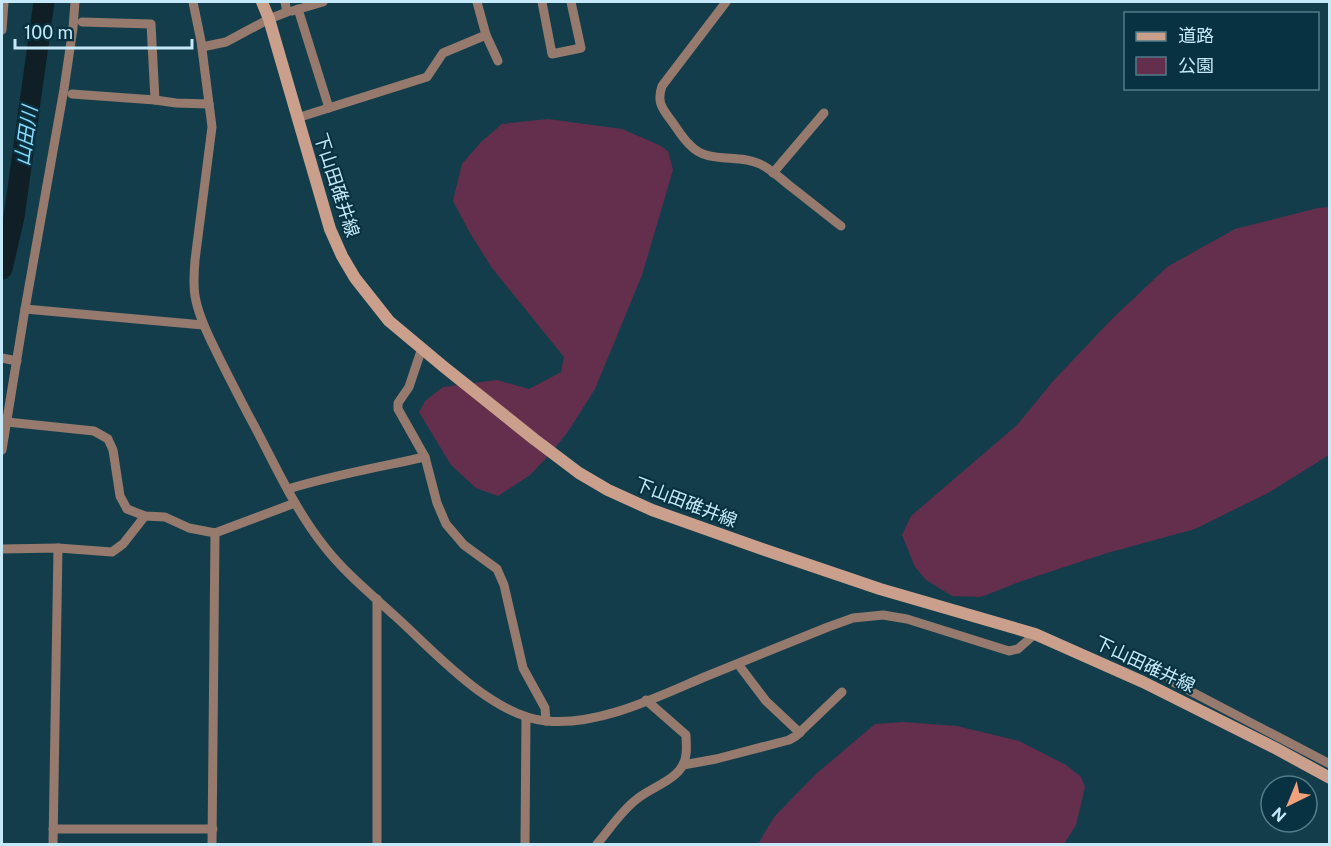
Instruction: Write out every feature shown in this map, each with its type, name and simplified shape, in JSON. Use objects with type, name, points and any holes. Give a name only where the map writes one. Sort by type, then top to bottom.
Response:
[{"type":"main road","name":"下山田碓井線","points":[[262,2],[269,19],[330,229],[355,278],[389,321],[579,473],[608,490],[652,510],[765,550],[880,589],[1035,634],[1143,682],[1275,747],[1329,778]]},
{"type":"street","points":[[2,30],[4,2]]},
{"type":"street","points":[[2,450],[7,422],[9,360],[25,309],[74,28],[75,2]]},
{"type":"street","points":[[193,2],[202,47],[212,126],[194,280],[195,297],[203,325],[295,503],[324,547],[471,685],[496,702],[526,717],[546,721],[593,719],[612,714],[853,618],[883,615],[907,619],[1009,651],[1018,649],[1035,634]]},
{"type":"street","points":[[285,2],[287,12]]},
{"type":"street","points":[[202,47],[226,42],[269,19],[323,2]]},
{"type":"street","points":[[477,2],[486,34],[498,62]]},
{"type":"street","points":[[542,2],[552,54],[581,48],[571,2]]},
{"type":"street","points":[[726,2],[662,86],[660,102],[665,112],[690,146],[699,153],[714,157],[746,159],[760,164],[841,226]]},
{"type":"street","points":[[298,9],[329,108]]},
{"type":"street","points":[[82,22],[151,24],[155,100]]},
{"type":"street","points":[[297,118],[427,77],[443,53],[486,34]]},
{"type":"street","points":[[72,94],[209,104]]},
{"type":"street","points":[[773,173],[824,113]]},
{"type":"street","points":[[25,309],[203,325]]},
{"type":"street","points":[[422,348],[410,387],[398,403],[398,409],[425,458],[437,503],[446,524],[464,545],[497,568],[504,585],[522,668],[545,708],[546,721]]},
{"type":"street","points":[[7,422],[94,431],[108,439],[113,450],[120,496],[127,509],[145,516],[165,518],[189,528],[215,533],[295,503]]},
{"type":"street","points":[[288,489],[345,474],[425,458]]},
{"type":"street","points":[[2,549],[57,548],[112,552],[123,544],[145,516]]},
{"type":"street","points":[[212,844],[215,533]]},
{"type":"street","points":[[53,844],[57,548]]},
{"type":"street","points":[[377,599],[377,844]]},
{"type":"street","points":[[738,664],[766,701],[800,733]]},
{"type":"street","points":[[1171,681],[1329,764]]},
{"type":"street","points":[[684,765],[789,740],[800,733],[842,692]]},
{"type":"street","points":[[597,844],[626,808],[674,776],[684,765],[686,735],[646,700]]},
{"type":"street","points":[[525,844],[526,717]]},
{"type":"street","points":[[53,829],[213,829]]},
{"type":"green space","points":[[548,119],[622,129],[668,151],[673,170],[642,275],[595,389],[552,452],[530,475],[498,496],[476,488],[451,465],[419,412],[425,401],[443,387],[497,380],[529,389],[561,372],[564,357],[492,268],[453,201],[462,164],[481,142],[502,124]]},
{"type":"green space","points":[[1329,207],[1329,455],[1268,493],[1195,529],[1107,553],[981,597],[952,596],[926,580],[915,567],[902,535],[911,516],[1017,425],[1054,380],[1112,319],[1167,267],[1235,229]]},
{"type":"green space","points":[[903,722],[957,726],[1019,741],[1066,765],[1081,777],[1085,787],[1076,825],[1064,844],[758,844],[774,817],[816,774],[875,724]]},
{"type":"waterway","name":"山田川","points":[[2,269],[14,217],[44,2]]},
{"type":"waterway","points":[[2,228],[11,231]]}]
